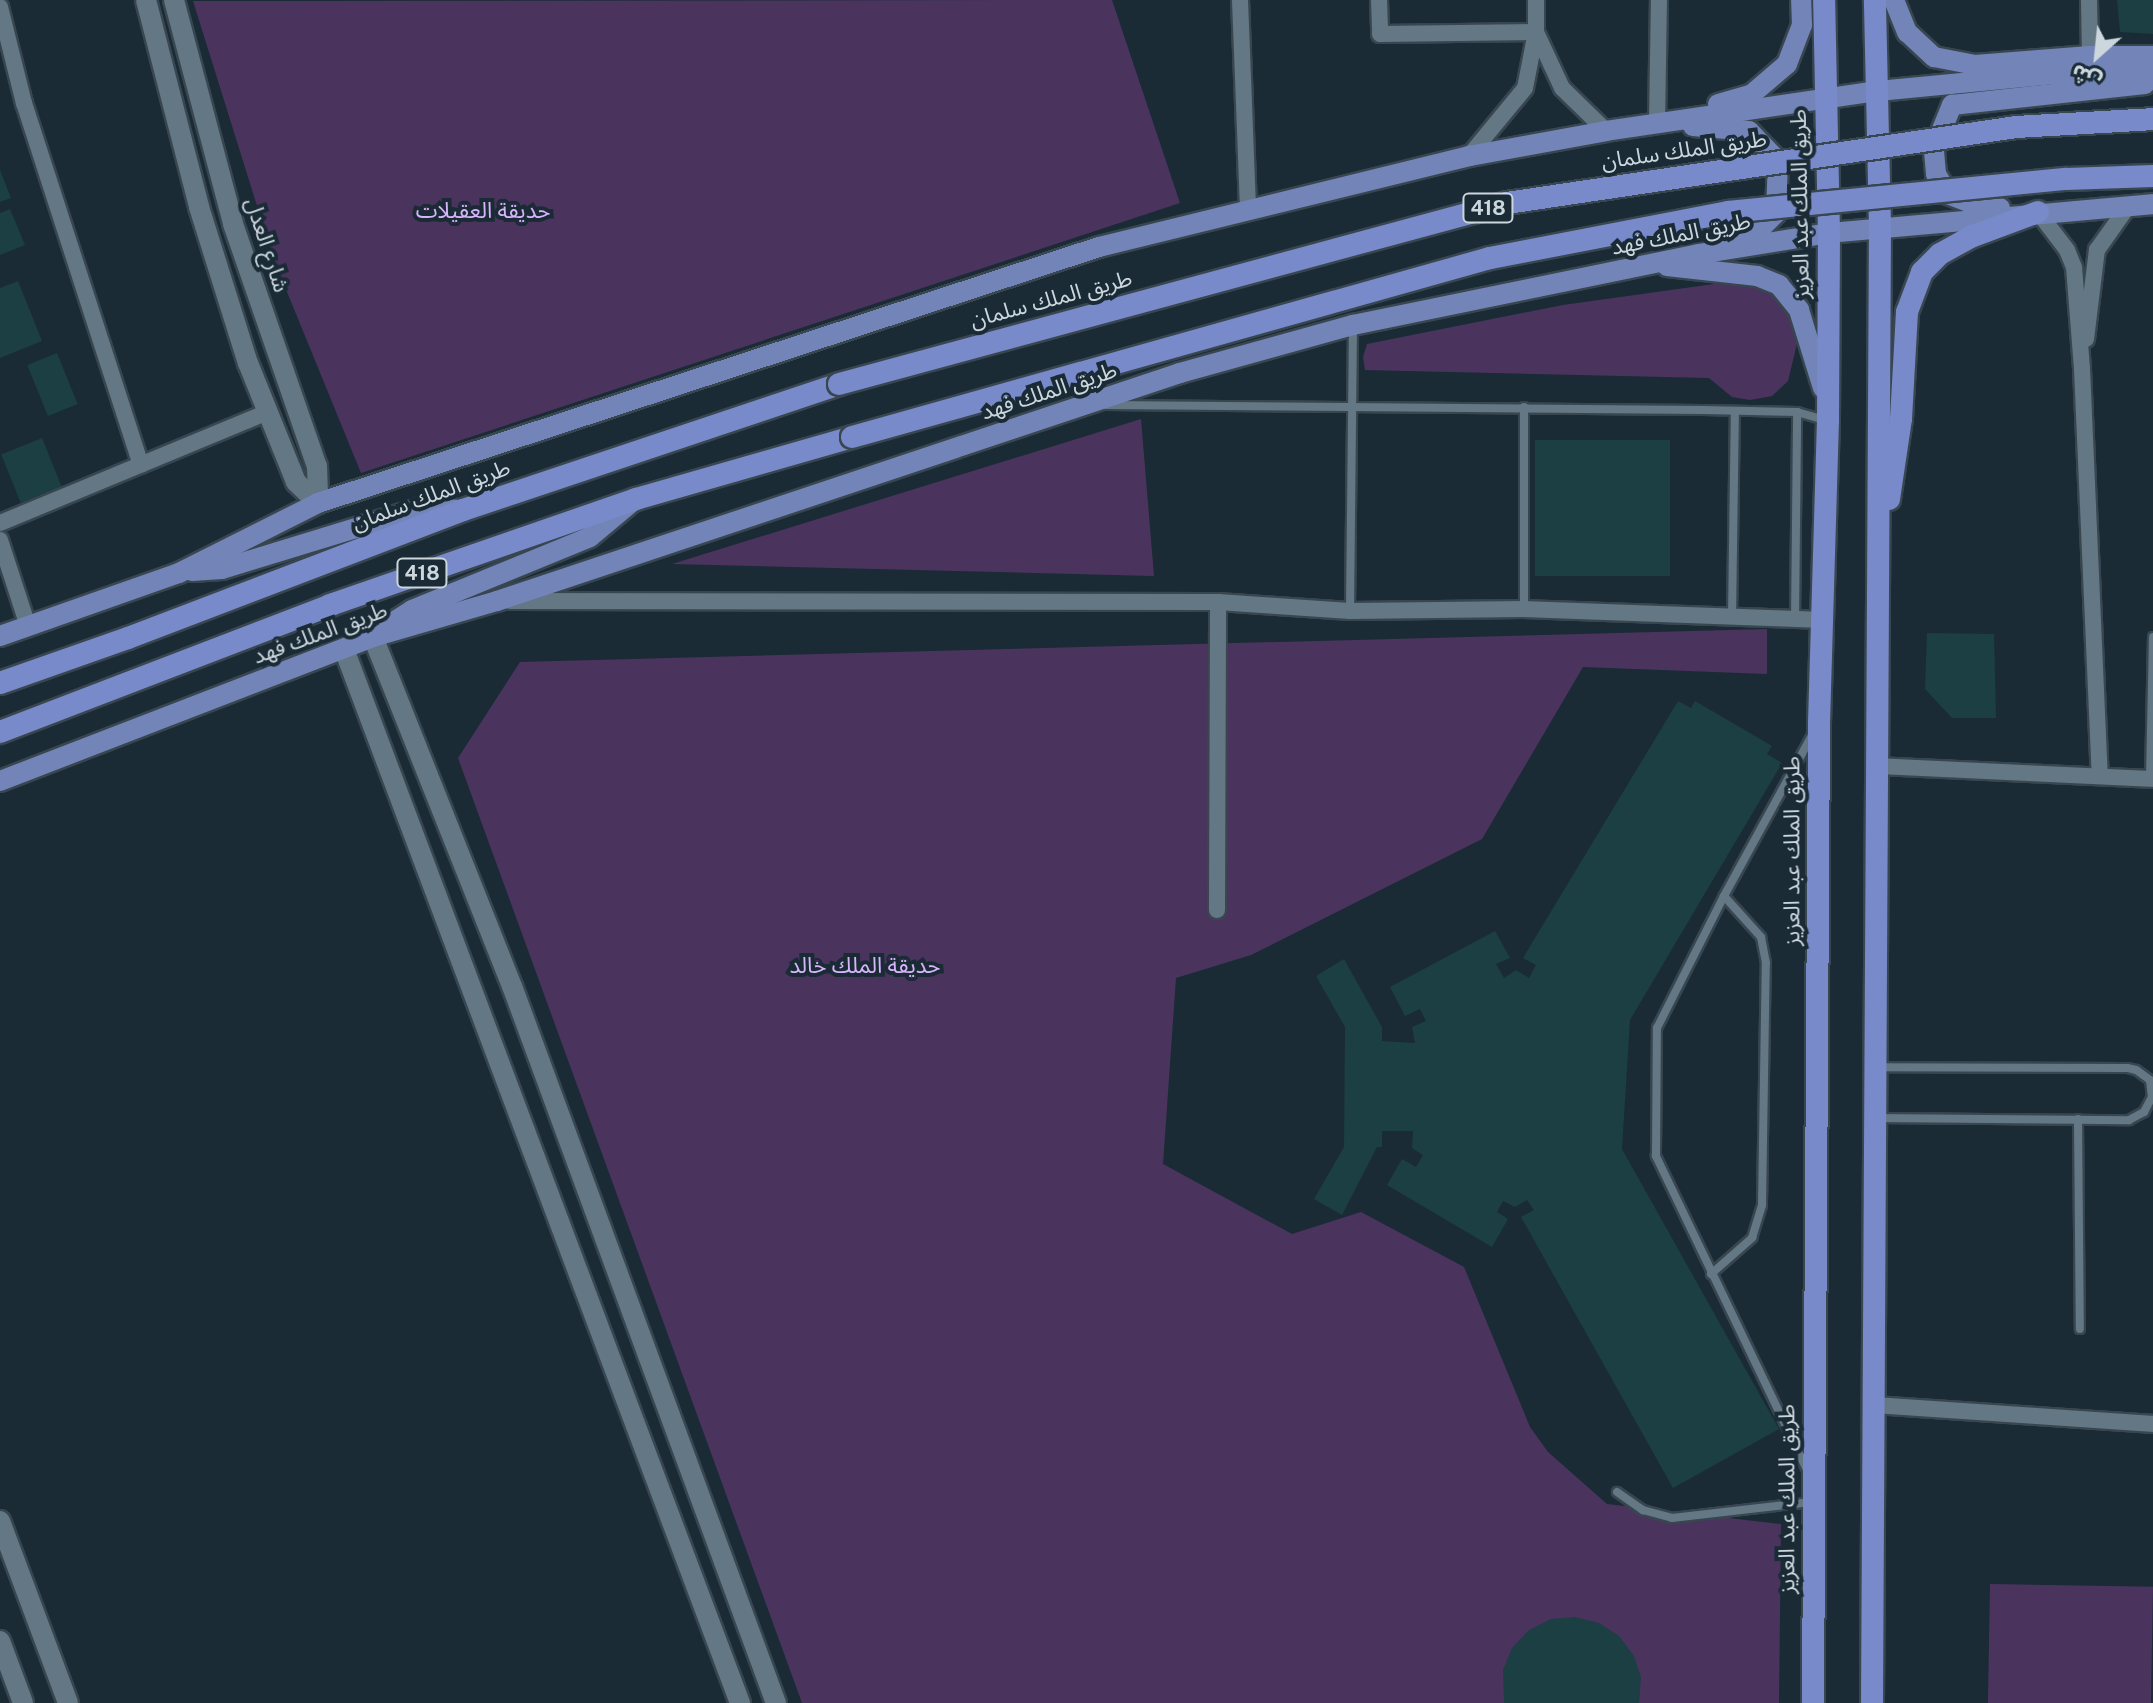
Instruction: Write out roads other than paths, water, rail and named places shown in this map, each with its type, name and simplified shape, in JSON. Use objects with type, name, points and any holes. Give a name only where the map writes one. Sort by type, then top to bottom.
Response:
[{"type":"highway","name":"طريق الملك عبد العزيز","points":[[1813,1703],[1819,723],[1828,416],[1829,233],[1824,0]]},
{"type":"highway","points":[[1872,1703],[1880,226],[1875,0]]},
{"type":"highway","name":"طريق الملك سلمان","points":[[0,683],[128,638],[463,510],[839,384],[1507,203],[2016,127],[2153,119]]},
{"type":"highway","name":"418","points":[[0,732],[330,605],[636,499],[1490,258],[1728,212],[2066,179],[2153,176]]},
{"type":"highway","points":[[1878,571],[1901,419],[1907,312],[1922,272],[1940,254],[1973,236],[2038,212]]},
{"type":"main road","points":[[1657,124],[1752,94],[1764,84],[1787,64],[1802,25],[1801,0]]},
{"type":"main road","points":[[1894,0],[1907,32],[1934,57],[1975,65],[2090,56],[2153,56]]},
{"type":"main road","points":[[0,636],[179,573],[318,503],[1099,247],[1469,156],[1606,131],[1878,91],[2056,74],[2153,72]]},
{"type":"main road","points":[[2038,212],[1976,205],[1948,194],[1936,174],[1934,149],[1952,105],[2153,83]]},
{"type":"main road","points":[[1657,124],[1749,131],[1778,161],[1776,213],[1753,236],[1699,254]]},
{"type":"main road","name":"طريق الملك فهد","points":[[0,781],[373,637],[497,601],[1180,373],[1353,325],[1647,264],[1829,233],[1880,226],[2153,204]]},
{"type":"main road","points":[[1647,264],[1757,276],[1779,285],[1799,310],[1815,352],[1828,416]]},
{"type":"main road","points":[[373,637],[412,610],[590,537],[636,499]]},
{"type":"main road","points":[[179,573],[222,569],[421,508],[463,510]]},
{"type":"street","points":[[146,0],[199,207],[248,363],[296,482],[318,503]]},
{"type":"street","name":"شارع العدل","points":[[174,0],[233,224],[317,466],[318,503]]},
{"type":"street","points":[[1240,0],[1248,211]]},
{"type":"street","points":[[1379,0],[1380,34],[1536,32]]},
{"type":"street","points":[[1469,156],[1525,88],[1536,32],[1536,0]]},
{"type":"street","points":[[1657,124],[1659,0]]},
{"type":"street","points":[[2089,0],[2090,56]]},
{"type":"street","points":[[0,7],[24,103],[141,465]]},
{"type":"street","points":[[1536,32],[1562,88],[1606,131]]},
{"type":"street","points":[[2082,369],[2097,250],[2129,205]]},
{"type":"street","points":[[2038,212],[2067,250],[2074,267],[2082,369],[2100,774]]},
{"type":"street","points":[[0,523],[268,412]]},
{"type":"street","points":[[0,540],[28,626]]},
{"type":"street","points":[[497,601],[1218,602],[1350,611],[1524,609],[1823,620]]},
{"type":"street","points":[[1217,910],[1218,602]]},
{"type":"street","points":[[373,637],[518,1001],[776,1703]]},
{"type":"street","points":[[344,649],[740,1703]]},
{"type":"street","points":[[1877,766],[2100,774],[2152,779]]},
{"type":"street","points":[[1875,1405],[2153,1424]]},
{"type":"street","points":[[0,1521],[68,1703]]},
{"type":"street","points":[[0,1641],[23,1703]]},
{"type":"lane","points":[[1350,611],[1353,325]]},
{"type":"lane","points":[[1084,405],[1354,404],[1797,412],[1828,416]]},
{"type":"lane","points":[[1524,407],[1524,609]]},
{"type":"lane","points":[[1732,618],[1735,411]]},
{"type":"lane","points":[[1795,621],[1797,412]]},
{"type":"lane","points":[[2152,779],[2153,637]]},
{"type":"lane","points":[[1617,1492],[1643,1510],[1672,1518],[1813,1492],[1656,1156],[1657,1028],[1724,896],[1819,723]]},
{"type":"lane","points":[[1711,1274],[1752,1238],[1762,1205],[1766,963],[1761,937],[1724,896]]},
{"type":"lane","points":[[1876,1067],[2127,1068],[2150,1080],[2150,1106],[2137,1117],[1876,1118]]},
{"type":"lane","points":[[2078,1119],[2080,1329]]},
{"type":"park label","name":"حديقة العقيلات","points":[[483,211]]},
{"type":"park label","name":"حديقة الملك خالد","points":[[865,966]]}]
